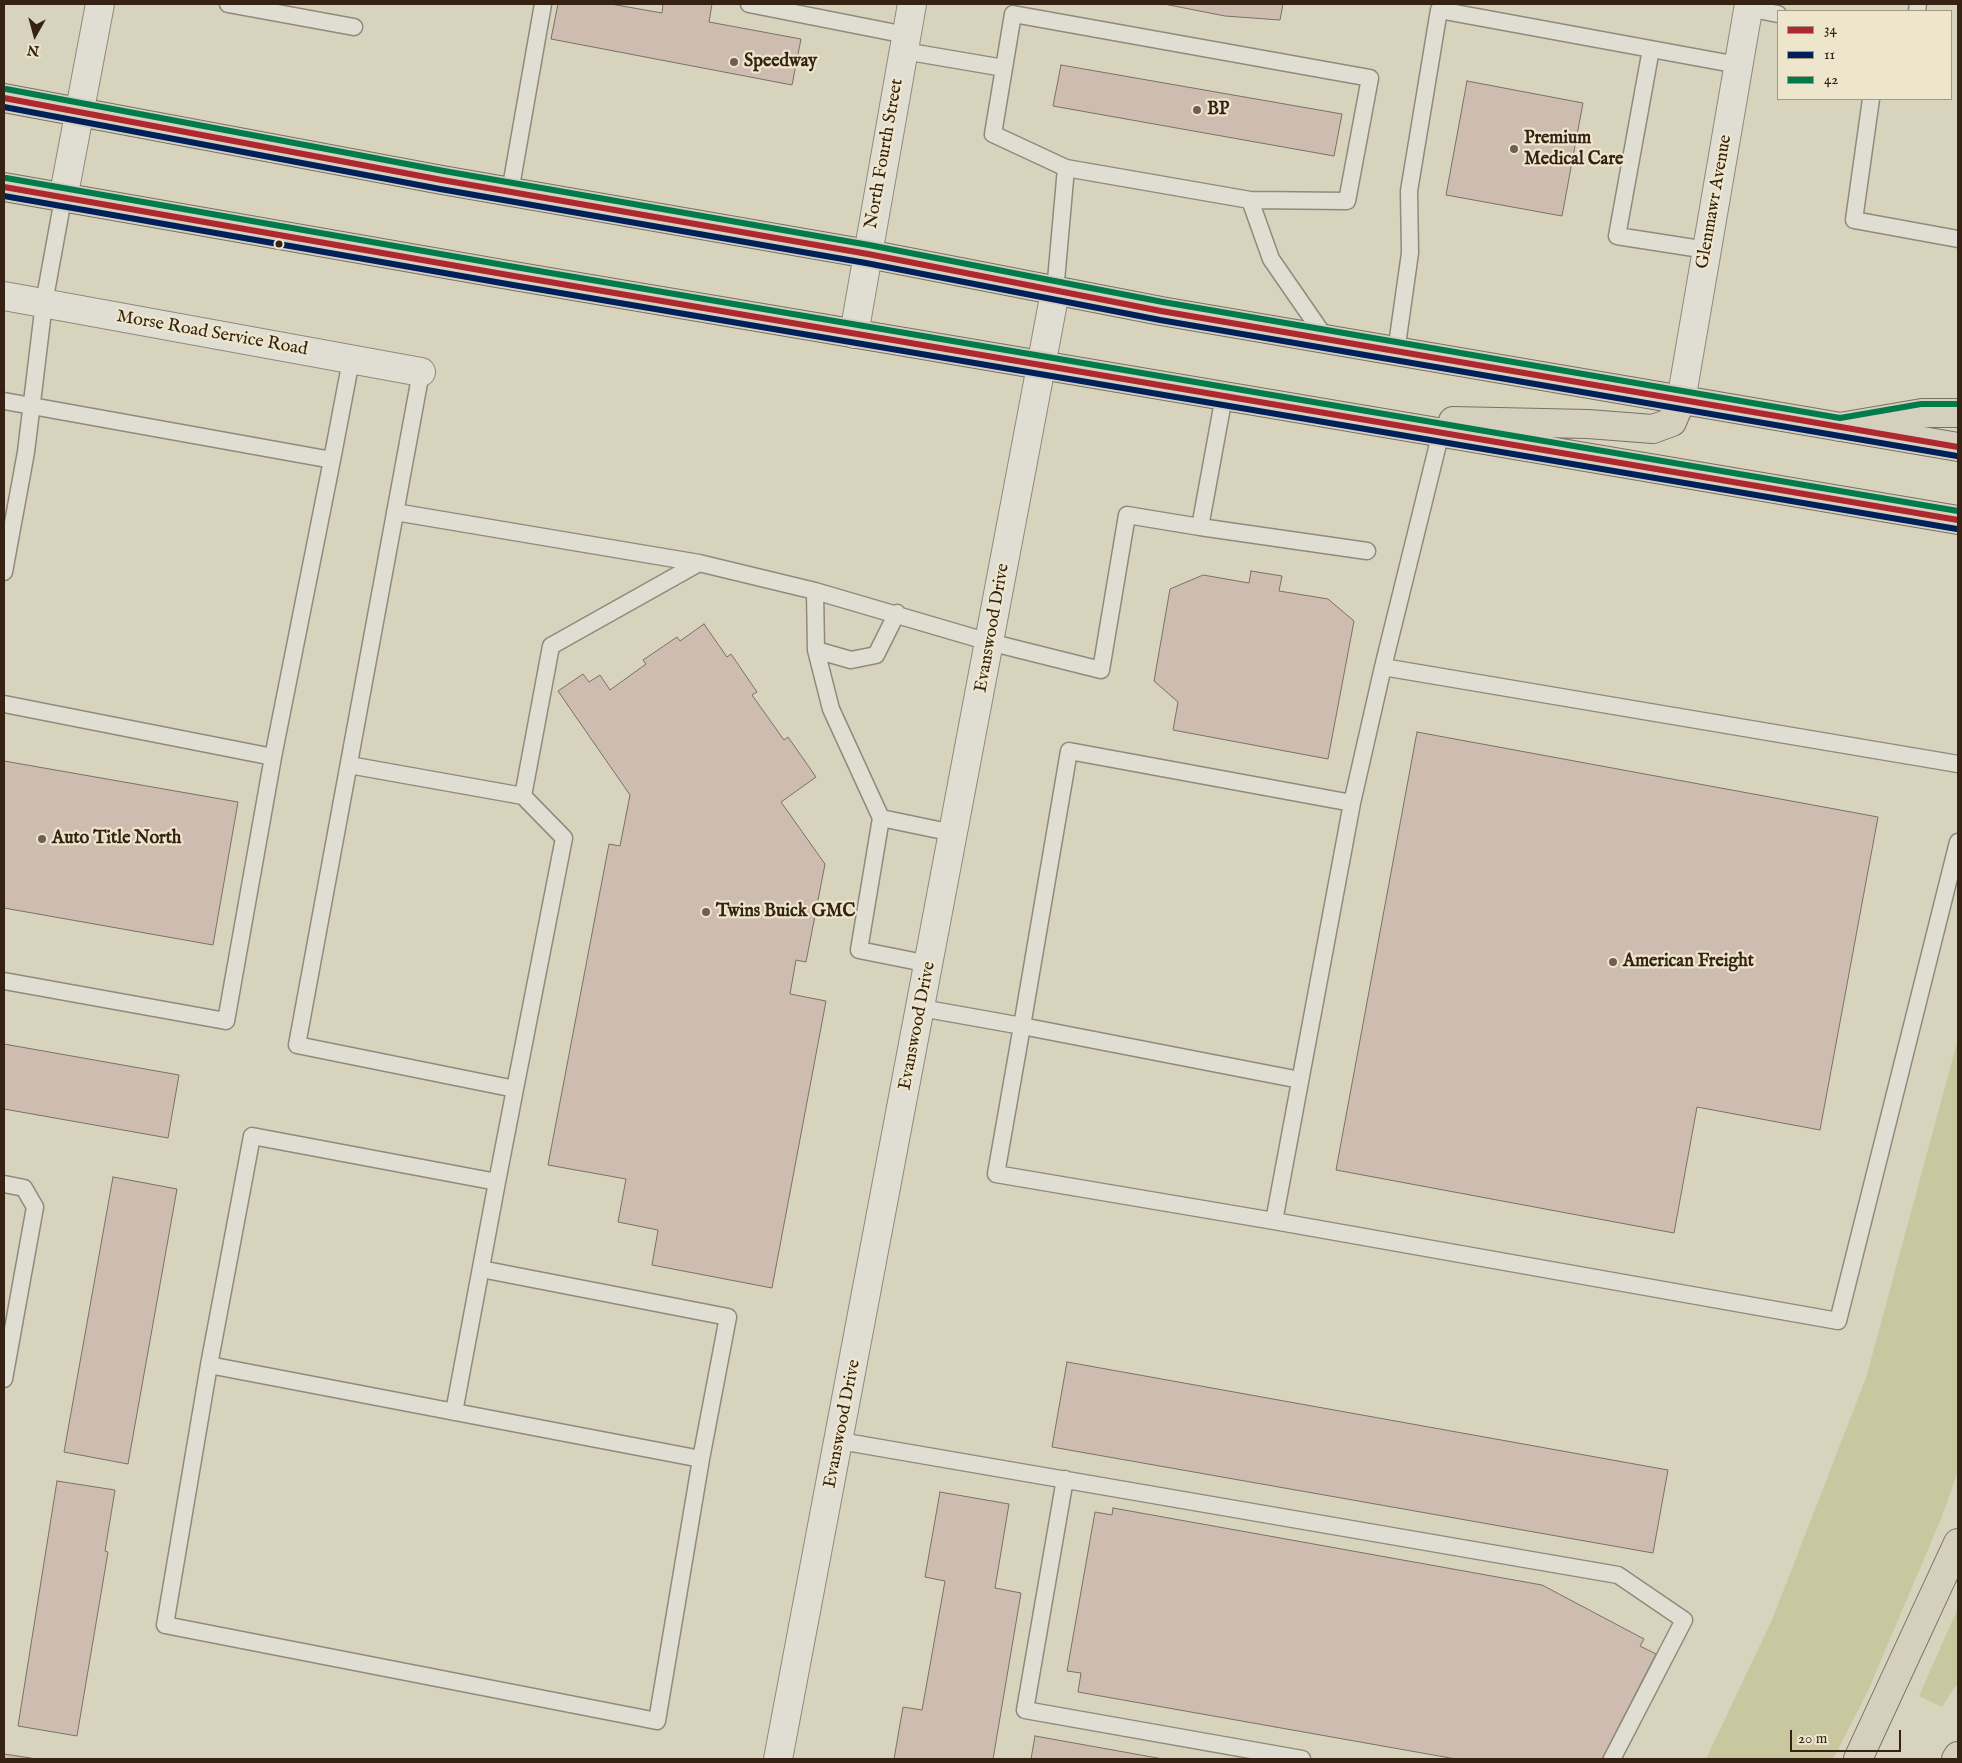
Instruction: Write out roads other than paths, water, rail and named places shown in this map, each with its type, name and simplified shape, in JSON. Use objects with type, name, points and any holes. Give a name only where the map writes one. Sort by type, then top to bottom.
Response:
[{"type":"main road","points":[[4,98],[510,192],[868,254],[1056,292],[1681,401],[1958,447]]},
{"type":"main road","points":[[4,187],[62,199],[854,334],[1958,520]]},
{"type":"main road","points":[[1369,420],[1493,421],[1653,428],[1672,422],[1681,401]]},
{"type":"main road","points":[[1840,427],[1922,413],[1958,413]]},
{"type":"main road","points":[[1858,1759],[1958,1543]]},
{"type":"street","points":[[62,199],[100,4]]},
{"type":"street","name":"North Fourth Street","points":[[854,334],[912,4]]},
{"type":"street","name":"Glenmawr Avenue","points":[[1681,401],[1748,6]]},
{"type":"street","name":"Evanswood Drive","points":[[778,1759],[840,1441],[1056,292]]},
{"type":"street","name":"Morse Road Service Road","points":[[4,296],[421,372]]},
{"type":"lane","points":[[228,4],[354,26]]},
{"type":"lane","points":[[510,192],[543,4]]},
{"type":"lane","points":[[748,4],[1004,68]]},
{"type":"lane","points":[[1748,6],[1777,14]]},
{"type":"lane","points":[[1014,9],[1370,78],[1347,201],[1250,200],[1066,168],[993,134],[1014,9]]},
{"type":"lane","points":[[1396,352],[1410,253],[1410,191],[1439,10],[1738,65]]},
{"type":"lane","points":[[1652,49],[1617,236],[1706,250]]},
{"type":"lane","points":[[1871,100],[1854,220],[1958,238]]},
{"type":"lane","points":[[1056,292],[1066,168]]},
{"type":"lane","points":[[4,572],[10,504],[31,406],[44,303],[62,199]]},
{"type":"lane","points":[[1250,200],[1271,258],[1327,340]]},
{"type":"lane","points":[[4,981],[226,1021],[272,757],[351,360]]},
{"type":"lane","points":[[421,372],[297,1045],[515,1089]]},
{"type":"lane","points":[[1200,526],[1224,396]]},
{"type":"lane","points":[[4,401],[332,460]]},
{"type":"lane","points":[[1274,1221],[1352,803],[1383,666],[1441,432]]},
{"type":"lane","points":[[395,512],[699,563],[815,591],[897,613],[989,642],[1101,670],[1127,514],[1367,552]]},
{"type":"lane","points":[[523,796],[551,646],[699,563]]},
{"type":"lane","points":[[815,591],[816,650],[831,709],[881,818],[859,950],[930,964]]},
{"type":"lane","points":[[816,650],[851,660],[876,655],[897,613]]},
{"type":"lane","points":[[1383,666],[1958,764]]},
{"type":"lane","points":[[4,704],[272,757]]},
{"type":"lane","points":[[1352,803],[1069,751],[996,1174],[1274,1221],[1838,1321],[1958,842]]},
{"type":"lane","points":[[349,765],[523,796],[564,838],[454,1412]]},
{"type":"lane","points":[[881,818],[953,833]]},
{"type":"lane","points":[[921,1008],[1300,1080]]},
{"type":"lane","points":[[481,1269],[728,1317],[701,1459],[657,1721],[165,1625],[209,1365],[252,1136],[497,1182]]},
{"type":"lane","points":[[4,1184],[24,1188],[35,1207],[4,1379]]},
{"type":"lane","points":[[209,1365],[701,1459]]},
{"type":"lane","points":[[840,1441],[1618,1575],[1684,1620],[1612,1759]]},
{"type":"lane","points":[[1065,1480],[1025,1710],[1302,1759]]},
{"type":"place","name":"Speedway","points":[[734,62]]},
{"type":"place","name":"BP","points":[[1197,110]]},
{"type":"place","name":"Premium Medical Care","points":[[1514,149]]},
{"type":"place","name":"Auto Title North","points":[[42,839]]},
{"type":"place","name":"Twins Buick GMC","points":[[706,912]]},
{"type":"place","name":"American Freight","points":[[1613,962]]}]
